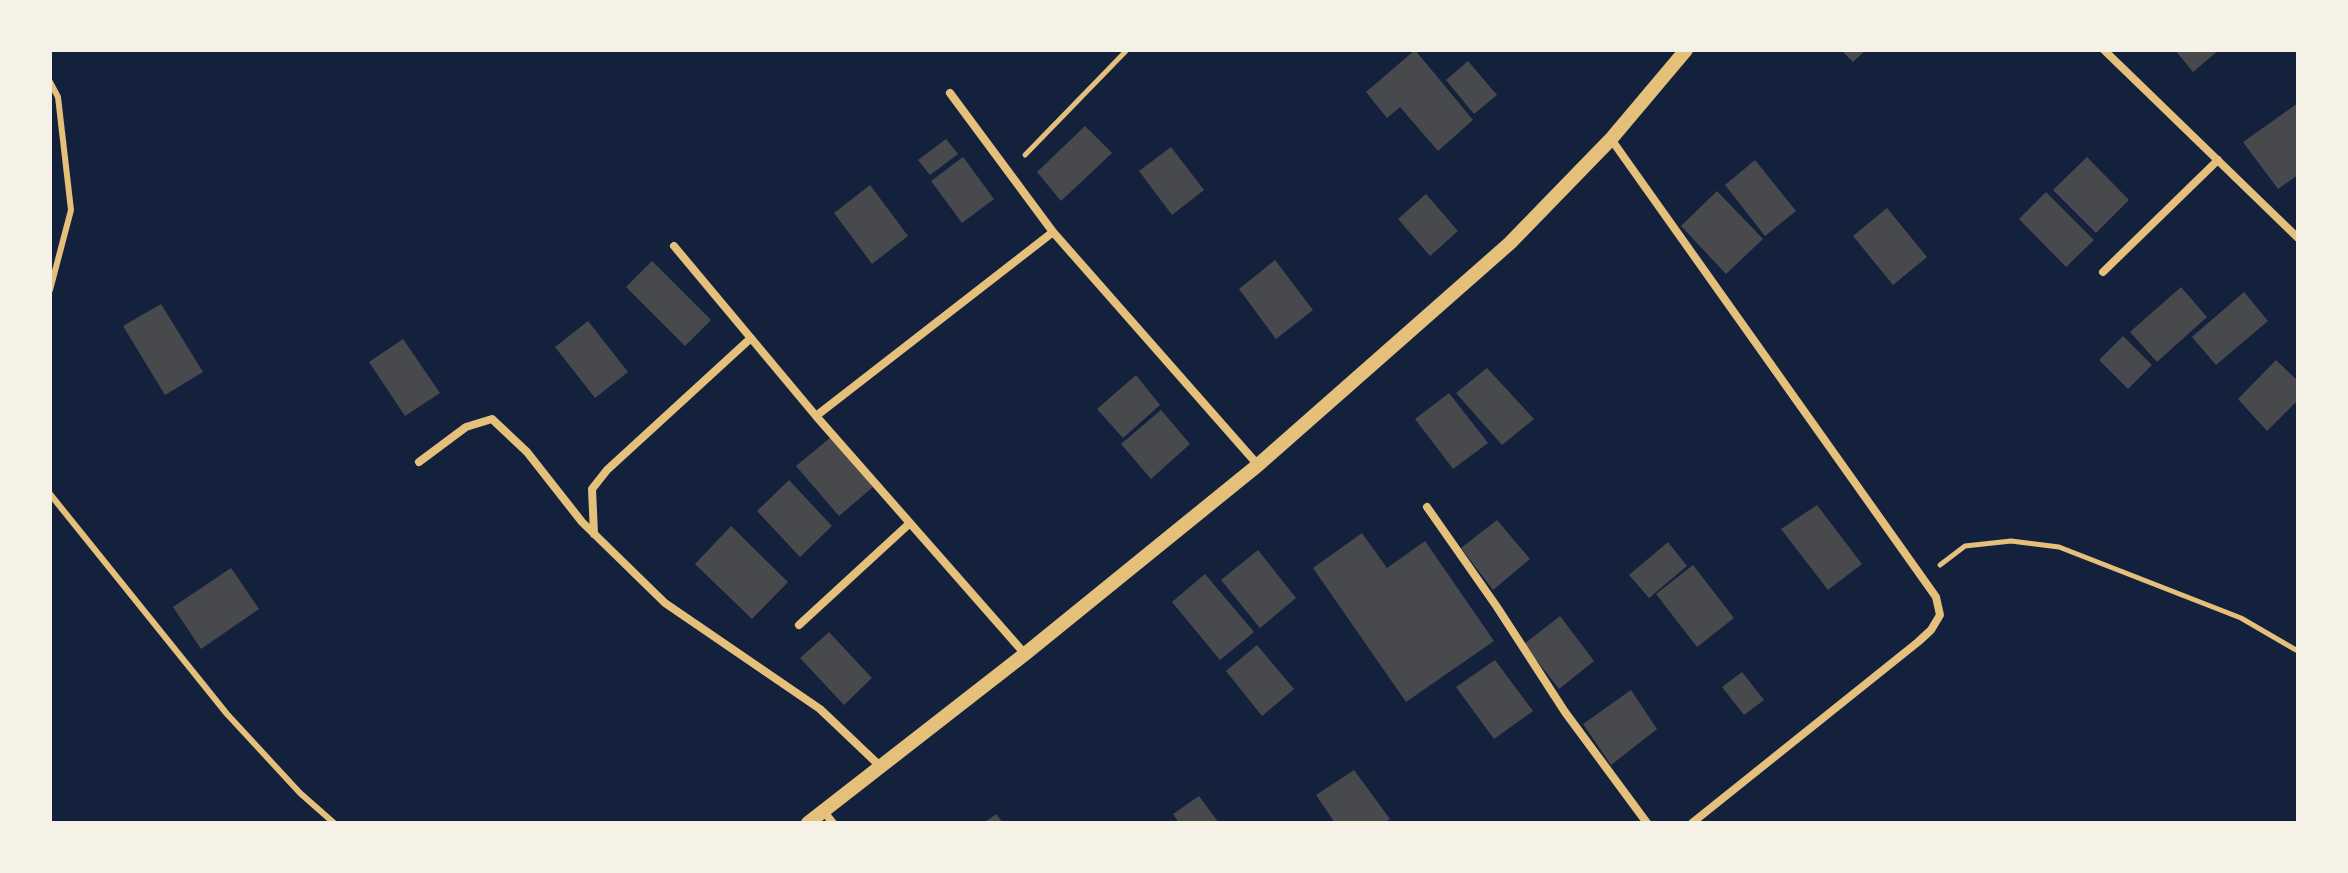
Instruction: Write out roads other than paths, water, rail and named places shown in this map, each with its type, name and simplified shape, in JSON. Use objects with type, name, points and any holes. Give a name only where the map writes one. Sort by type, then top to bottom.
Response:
[{"type":"street","points":[[808,823],[828,817],[882,767],[1258,465],[1510,243],[1611,139],[1686,50]]},
{"type":"street","points":[[2104,50],[2298,238]]},
{"type":"street","points":[[950,93],[1053,232],[1258,465]]},
{"type":"street","points":[[1611,139],[1923,578],[1936,597],[1940,615],[1931,630],[1692,823]]},
{"type":"street","points":[[2103,272],[2218,160]]},
{"type":"street","points":[[816,416],[1053,232]]},
{"type":"street","points":[[674,246],[816,416],[1025,654]]},
{"type":"street","points":[[594,534],[592,489],[607,470],[751,338]]},
{"type":"street","points":[[419,462],[466,427],[492,419],[527,452],[594,534],[665,603],[820,709],[882,767]]},
{"type":"street","points":[[1427,507],[1565,712],[1647,823]]},
{"type":"street","points":[[799,625],[910,523]]},
{"type":"lane","points":[[50,82],[58,97],[71,210],[50,290]]},
{"type":"lane","points":[[50,494],[227,714],[300,793],[334,823]]}]
